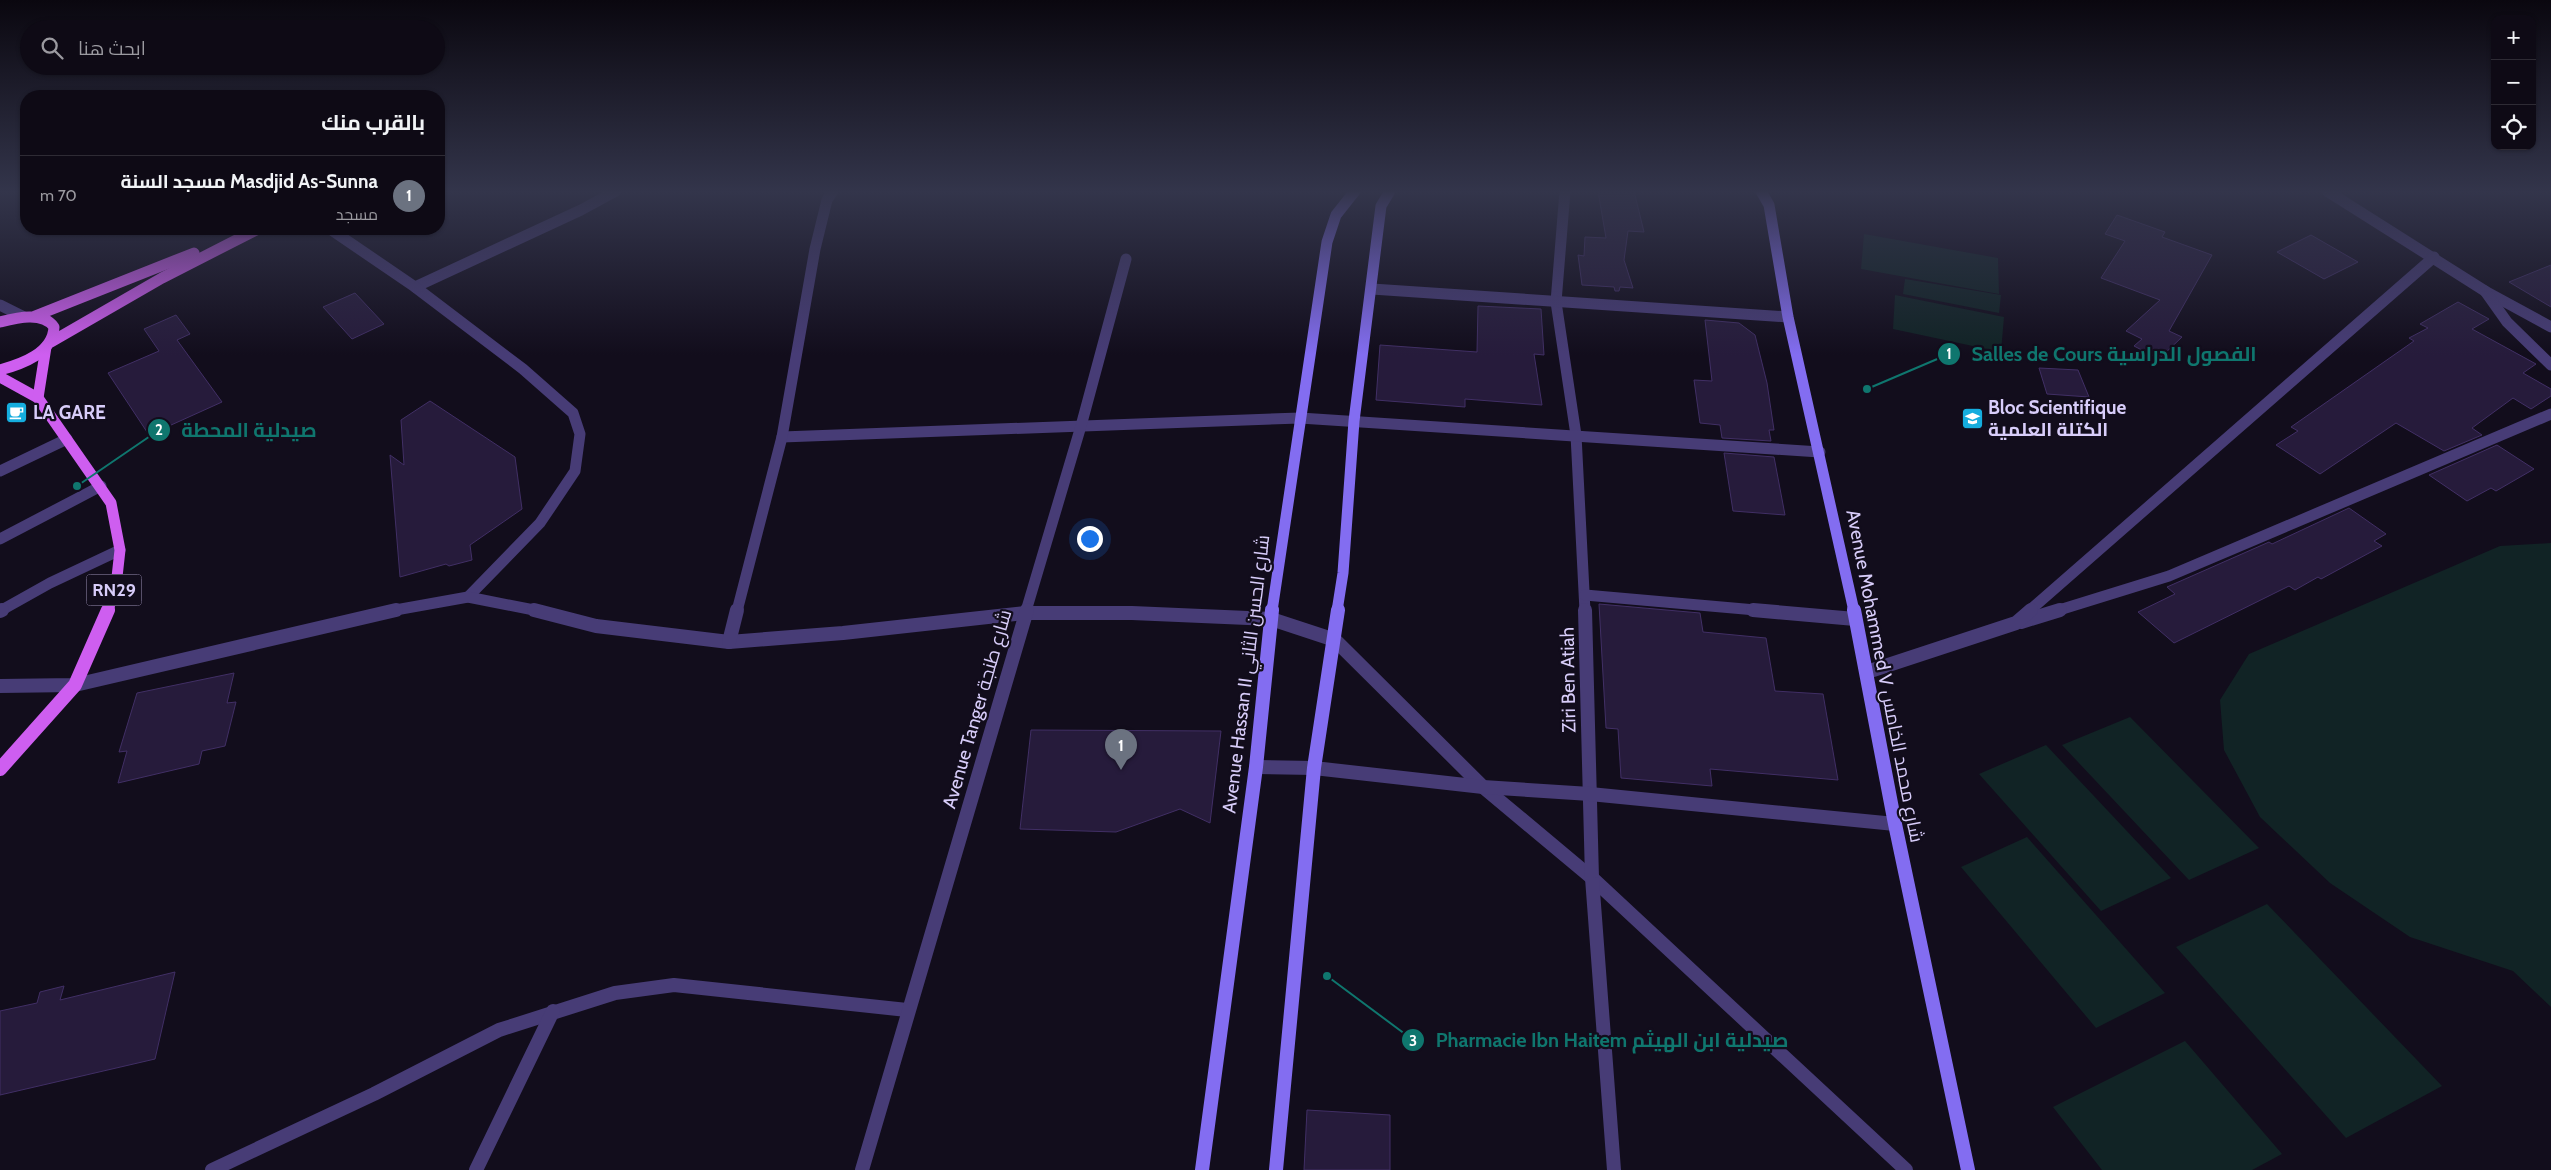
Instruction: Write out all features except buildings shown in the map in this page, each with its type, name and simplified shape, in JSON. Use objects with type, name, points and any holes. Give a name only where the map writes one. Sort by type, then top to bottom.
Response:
[{"type":"main road","points":[[0,322],[29,316],[213,246]]},
{"type":"main road","points":[[0,370],[21,363],[48,344],[162,278],[224,246]]},
{"type":"main road","points":[[29,316],[51,322],[55,328],[48,344],[38,398]]},
{"type":"main road","name":"RN29","points":[[0,377],[38,398],[101,486],[111,503],[120,550],[117,577],[108,611],[92,651],[75,684],[0,769]]},
{"type":"street","points":[[354,246],[415,287],[523,369],[573,413],[580,434],[576,471],[540,523],[468,597]]},
{"type":"street","points":[[415,287],[504,246]]},
{"type":"street","points":[[729,642],[782,437],[816,246]]},
{"type":"street","name":"Avenue Hassan II شارع الحسن الثاني","points":[[1202,1170],[1256,767],[1271,619],[1325,246]]},
{"type":"street","points":[[1276,1170],[1314,768],[1335,640],[1343,573],[1354,421],[1377,246]]},
{"type":"street","name":"Ziri Ben Atiah","points":[[1561,246],[1556,302],[1576,435],[1585,595],[1592,878],[1614,1170]]},
{"type":"street","name":"Avenue Mohammed V شارع محمد الخامس","points":[[1776,246],[1788,317],[1820,452],[1867,672],[1895,824],[1968,1170]]},
{"type":"street","points":[[2416,246],[2485,291],[2551,327]]},
{"type":"street","points":[[2016,623],[2434,257]]},
{"type":"street","name":"Avenue Tanger شارع طنجة","points":[[862,1170],[907,1010],[1080,426],[1126,259]]},
{"type":"street","points":[[1372,289],[1788,317]]},
{"type":"street","points":[[2485,291],[2496,311],[2551,365]]},
{"type":"street","points":[[0,305],[29,316]]},
{"type":"street","points":[[1867,672],[2016,623],[2169,576],[2551,414]]},
{"type":"street","points":[[782,437],[1300,418],[1820,452]]},
{"type":"street","points":[[0,471],[67,439]]},
{"type":"street","points":[[0,538],[101,486]]},
{"type":"street","points":[[0,611],[50,583],[120,550]]},
{"type":"street","points":[[1585,595],[1855,618]]},
{"type":"street","points":[[0,686],[75,684],[404,608],[468,597],[515,604],[596,626],[729,642],[843,633],[1025,612],[1132,613],[1271,619],[1335,640],[1483,787],[1592,878],[1906,1170]]},
{"type":"street","points":[[1256,767],[1314,768],[1483,787],[1590,794],[1895,824]]},
{"type":"street","points":[[212,1170],[374,1094],[499,1030],[615,993],[674,985],[907,1010]]},
{"type":"street","points":[[476,1170],[553,1012]]},
{"type":"shaded area","points":[[1863,246],[1929,246],[1998,258],[1999,294],[1861,269]]},
{"type":"shaded area","points":[[1905,279],[2001,295],[1999,313],[1903,294]]},
{"type":"shaded area","points":[[1895,295],[2004,317],[2001,352],[1893,329]]},
{"type":"shaded area","points":[[2551,543],[2551,1007],[2513,971],[2410,937],[2330,883],[2260,817],[2224,750],[2220,700],[2249,654],[2500,546]]},
{"type":"shaded area","points":[[2130,717],[2259,848],[2189,880],[2062,745]]},
{"type":"shaded area","points":[[2046,745],[2171,878],[2101,911],[1979,774]]},
{"type":"shaded area","points":[[2027,837],[2165,993],[2096,1028],[1961,867]]},
{"type":"shaded area","points":[[2267,904],[2442,1086],[2346,1138],[2176,947]]},
{"type":"shaded area","points":[[2185,1041],[2282,1154],[2252,1170],[2102,1170],[2053,1107]]},
{"type":"place","name":"Salles de Cours الفصول الدراسية","points":[[1867,389]]},
{"type":"place","name":"LA GARE","points":[[17,412]]},
{"type":"place","name":"Bloc Scientifique الكتلة العلمية","points":[[1972,418]]},
{"type":"place","name":"صيدلية المحطة","points":[[77,486]]},
{"type":"place","name":"Masdjid As-Sunna مسجد السنة","points":[[1121,770]]},
{"type":"place","name":"Pharmacie Ibn Haitem صيدلية ابن الهيثم","points":[[1327,976]]}]
